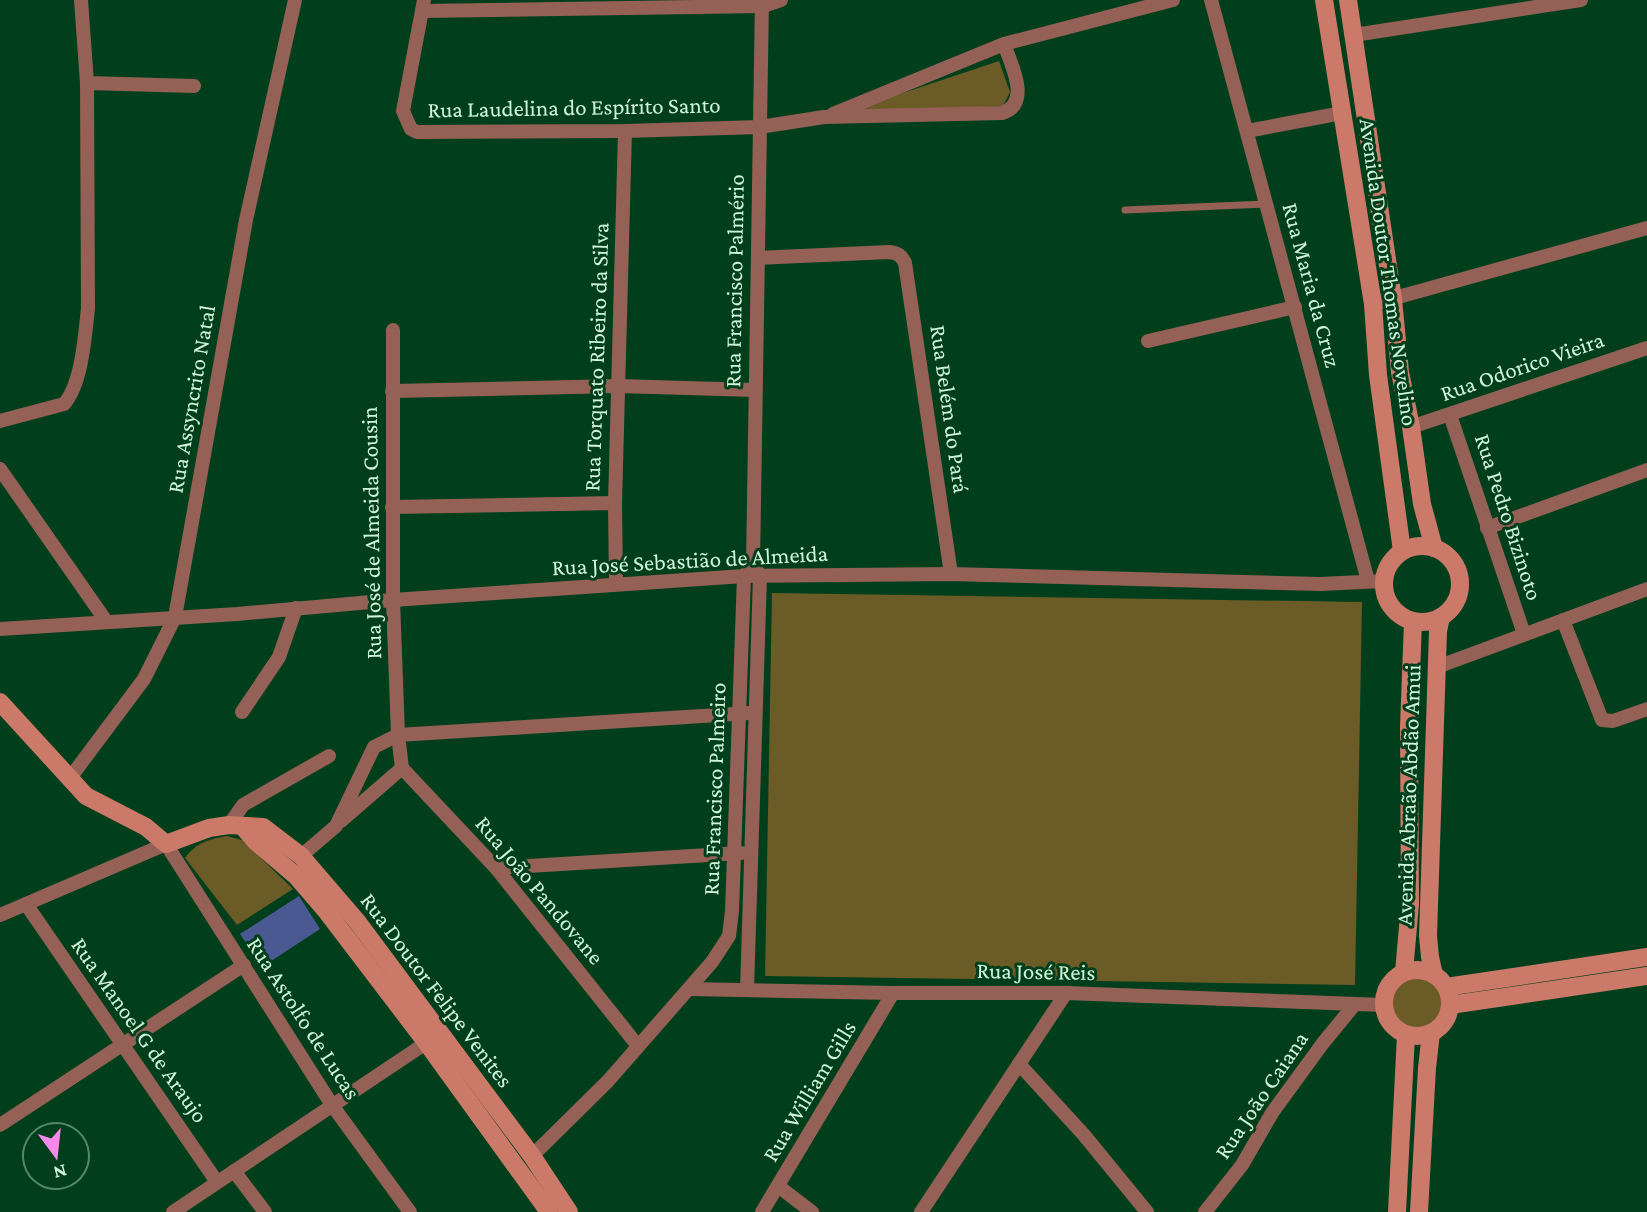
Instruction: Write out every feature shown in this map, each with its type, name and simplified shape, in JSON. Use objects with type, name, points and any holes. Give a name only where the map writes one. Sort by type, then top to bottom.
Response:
[{"type":"main road","name":"Avenida Doutor Thomas Novelino","points":[[1324,0],[1373,304],[1378,374],[1402,551]]},
{"type":"main road","name":"Avenida Doutor Thomas Novelino","points":[[1348,0],[1393,299],[1400,372],[1422,504],[1434,548]]},
{"type":"main road","points":[[1412,547],[1434,548],[1454,563],[1459,574],[1457,598],[1451,609],[1441,617],[1423,622],[1413,621],[1403,617],[1388,602],[1376,581],[1392,559],[1402,551],[1412,547]]},
{"type":"main road","name":"Avenida Abraão Abdão Amui","points":[[1440,981],[1430,957],[1429,936],[1438,631],[1441,617]]},
{"type":"main road","name":"Avenida Abraão Abdão Amui","points":[[1404,972],[1410,904],[1409,727],[1413,621]]},
{"type":"main road","points":[[0,702],[86,796],[146,827],[166,845]]},
{"type":"main road","name":"Rua Doutor Felipe Venites","points":[[236,826],[296,876],[532,1156],[555,1210]]},
{"type":"main road","name":"Rua Doutor Felipe Venites","points":[[166,845],[196,831],[236,826],[263,827],[301,856],[356,920],[433,1038],[555,1210]]},
{"type":"main road","points":[[1440,981],[1450,1006],[1444,1022],[1431,1033],[1406,1035],[1390,1023],[1383,1005],[1387,989],[1391,982],[1404,972],[1414,970],[1440,981],[1647,957]]},
{"type":"main road","points":[[1450,1006],[1647,976]]},
{"type":"main road","points":[[1419,1212],[1431,1033]]},
{"type":"main road","points":[[1396,1212],[1406,1035]]},
{"type":"street","points":[[0,421],[58,407],[70,398],[85,344],[88,308],[88,83],[81,0]]},
{"type":"street","name":"Rua Assyncrito Natal","points":[[70,778],[144,679],[175,617],[246,220],[295,0]]},
{"type":"street","points":[[423,5],[763,3],[781,0]]},
{"type":"street","points":[[824,117],[1004,44],[1173,0]]},
{"type":"street","name":"Rua Maria da Cruz","points":[[1211,0],[1295,307],[1376,581]]},
{"type":"street","points":[[1353,35],[1576,0]]},
{"type":"street","name":"Rua Francisco Palmério","points":[[757,570],[755,390],[763,3]]},
{"type":"street","name":"Rua Laudelina do Espírito Santo","points":[[423,5],[402,111],[411,129],[417,132],[760,127],[824,117]]},
{"type":"street","points":[[824,117],[1002,113],[1018,100],[1018,88],[1004,44]]},
{"type":"street","points":[[88,83],[194,86]]},
{"type":"street","points":[[1247,131],[1342,113]]},
{"type":"street","name":"Rua Torquato Ribeiro da Silva","points":[[616,584],[615,503],[625,131]]},
{"type":"street","points":[[1373,304],[1647,228]]},
{"type":"street","name":"Rua Belém do Pará","points":[[758,258],[898,253],[905,263],[951,574]]},
{"type":"street","points":[[1148,341],[1295,307]]},
{"type":"street","name":"Rua José de Almeida Cousin","points":[[393,330],[393,600],[398,735],[402,768]]},
{"type":"street","name":"Rua Odorico Vieira","points":[[1411,427],[1647,348]]},
{"type":"street","points":[[393,391],[618,386],[755,390]]},
{"type":"street","name":"Rua Pedro Bizinoto","points":[[1450,415],[1524,634]]},
{"type":"street","points":[[0,468],[106,621]]},
{"type":"street","points":[[1487,528],[1647,470]]},
{"type":"street","points":[[392,507],[615,503]]},
{"type":"street","name":"Rua José Sebastião de Almeida","points":[[0,629],[744,576],[757,570],[1320,584],[1376,581]]},
{"type":"street","name":"Rua Francisco Palmeiro","points":[[532,1156],[591,1098],[638,1046],[712,962],[729,936],[742,853],[757,570]]},
{"type":"street","name":"Rua Francisco Palmeiro","points":[[744,576],[748,713]]},
{"type":"street","points":[[1437,667],[1647,589]]},
{"type":"street","points":[[242,712],[279,657],[296,608]]},
{"type":"street","points":[[1563,620],[1602,720],[1613,721],[1647,709]]},
{"type":"street","points":[[336,826],[374,747],[398,735],[748,713]]},
{"type":"street","points":[[236,826],[243,806],[329,756]]},
{"type":"street","points":[[301,856],[402,768]]},
{"type":"street","name":"Rua João Pandovane","points":[[402,768],[496,868],[638,1046]]},
{"type":"street","points":[[0,915],[166,845]]},
{"type":"street","name":"Rua Astolfo de Lucas","points":[[166,845],[332,1105],[410,1212]]},
{"type":"street","points":[[496,868],[742,853]]},
{"type":"street","name":"Rua Francisco Palmeiro","points":[[742,853],[748,938],[747,990]]},
{"type":"street","name":"Rua Manoel G de Araujo","points":[[26,904],[217,1182]]},
{"type":"street","points":[[729,936],[748,938]]},
{"type":"street","points":[[0,1125],[244,965]]},
{"type":"street","name":"Rua José Reis","points":[[689,989],[1066,993],[1383,1005]]},
{"type":"street","name":"Rua William Gills","points":[[762,1212],[894,993]]},
{"type":"street","points":[[921,1212],[1066,993]]},
{"type":"street","name":"Rua João Caiana","points":[[1205,1212],[1242,1165],[1272,1113],[1308,1063],[1355,1004]]},
{"type":"street","points":[[173,1212],[433,1038]]},
{"type":"street","points":[[1019,1064],[1084,1135],[1147,1212]]},
{"type":"street","points":[[234,1171],[265,1212]]},
{"type":"street","points":[[779,1186],[812,1212]]},
{"type":"lane","points":[[1125,210],[1266,204]]},
{"type":"shaded area","points":[[999,61],[1010,92],[1003,106],[852,113],[861,107]]},
{"type":"shaded area","points":[[772,593],[1362,602],[1355,985],[765,976]]},
{"type":"shaded area","points":[[227,836],[242,840],[293,889],[237,925],[185,858],[203,842]]},
{"type":"shaded area","points":[[1417,976],[1436,984],[1444,1003],[1436,1022],[1417,1030],[1398,1022],[1390,1003],[1398,984]]},
{"type":"building","points":[[299,896],[320,929],[262,967],[240,934]]}]
